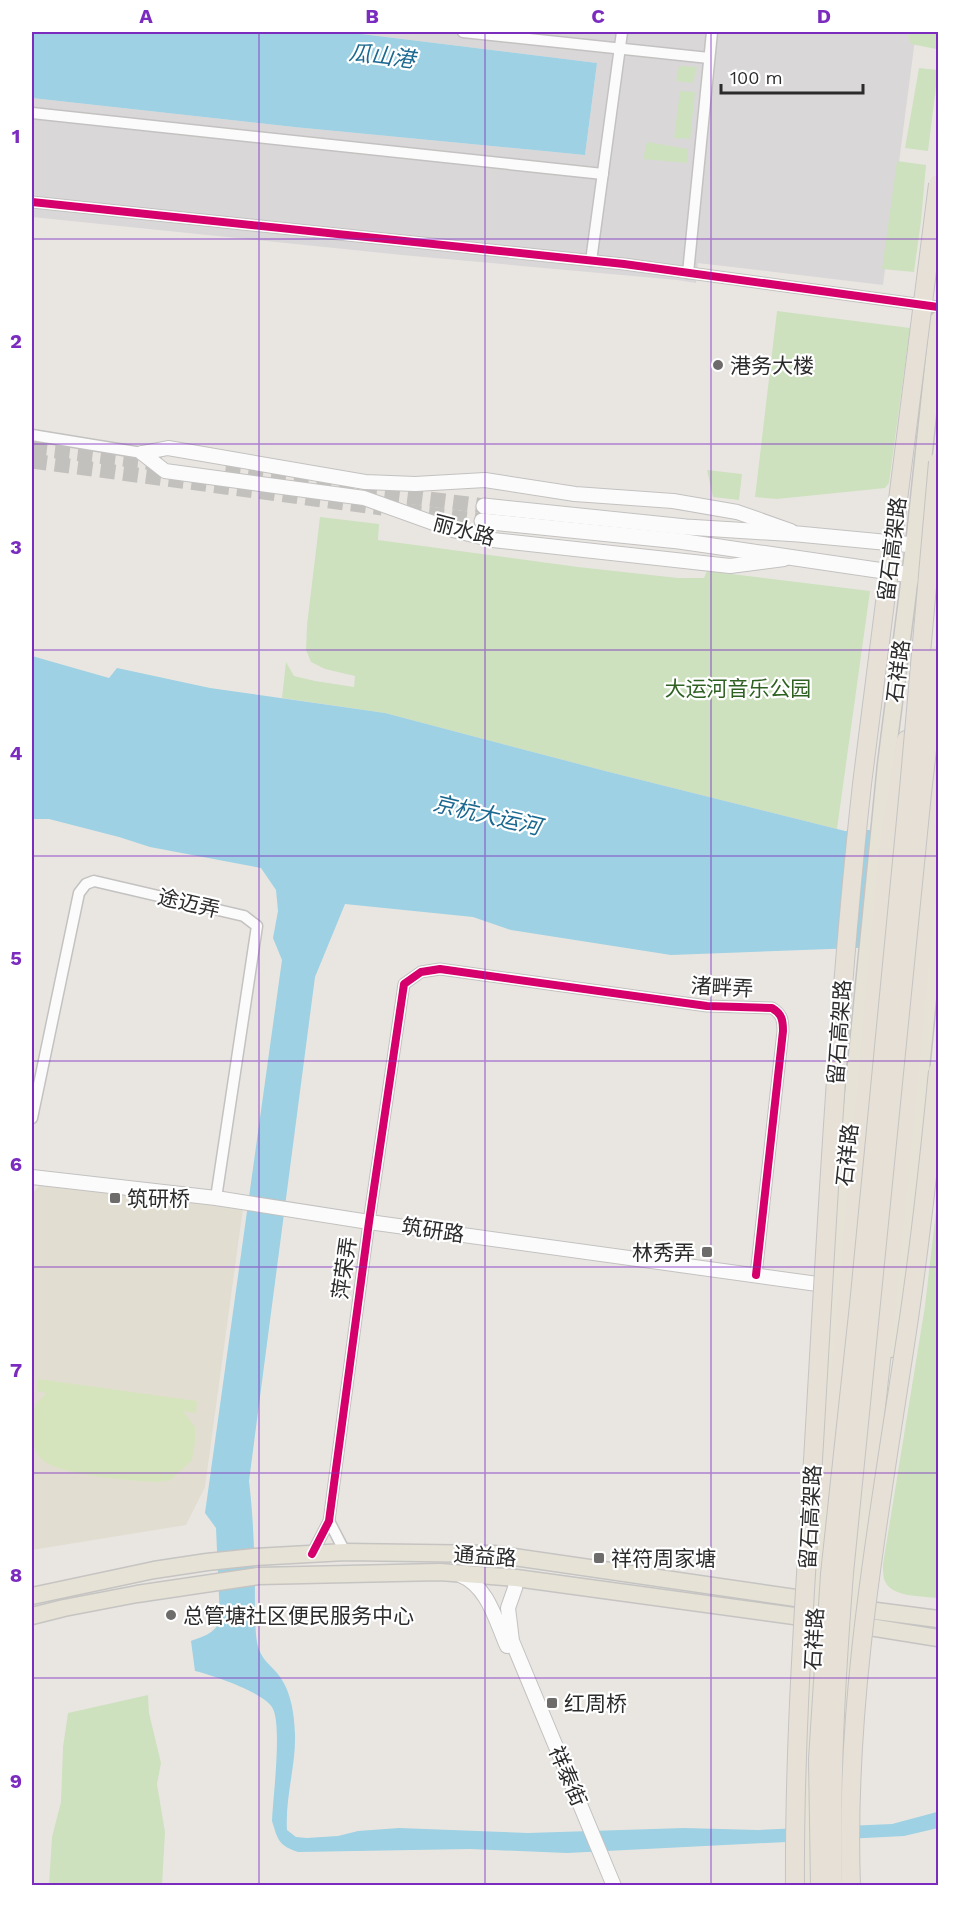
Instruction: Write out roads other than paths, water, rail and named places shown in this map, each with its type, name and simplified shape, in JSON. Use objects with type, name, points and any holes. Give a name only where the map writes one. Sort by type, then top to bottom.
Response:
[{"type":"highway","name":"留石高架路","points":[[795,1886],[795,1802],[809,1538],[835,1085],[851,887],[862,784],[939,184]]},
{"type":"highway","name":"留石高架路","points":[[820,1886],[818,1759],[830,1574],[859,1305],[939,462]]},
{"type":"highway","name":"留石高架路","points":[[833,1886],[834,1713],[844,1573],[921,805],[939,655]]},
{"type":"highway","points":[[822,1500],[840,1377],[888,851],[919,668]]},
{"type":"highway","points":[[868,1481],[885,1333],[930,861],[935,764],[935,690]]},
{"type":"highway","points":[[851,1886],[853,1762],[868,1588],[909,1318],[939,1071]]},
{"type":"main road","name":"石祥路","points":[[807,1886],[806,1821],[815,1619],[834,1286],[868,963],[886,764],[914,545],[939,320]]},
{"type":"main road","name":"丽水路","points":[[939,556],[914,545],[798,534],[483,513],[939,579]]},
{"type":"main road","name":"石祥路","points":[[841,1886],[843,1736],[851,1616],[868,1481],[898,1301],[939,897]]},
{"type":"main road","name":"通益路","points":[[32,1596],[154,1570],[255,1557],[345,1552],[495,1554],[816,1601],[851,1616],[939,1638]]},
{"type":"main road","name":"通益路","points":[[32,1616],[85,1604],[258,1576],[440,1572],[584,1586],[815,1619],[851,1616],[939,1619]]},
{"type":"main road","points":[[584,1586],[618,1572]]},
{"type":"street","points":[[463,32],[710,58]]},
{"type":"street","points":[[591,261],[622,32]]},
{"type":"street","points":[[688,273],[712,32]]},
{"type":"street","points":[[32,113],[603,174]]},
{"type":"street","points":[[32,202],[591,261],[939,307]]},
{"type":"street","name":"丽水路","points":[[32,435],[142,453],[168,448],[365,482],[415,484],[485,480],[575,494],[673,501],[737,512],[798,534]]},
{"type":"street","name":"丽水路","points":[[142,453],[165,471],[364,498],[453,530],[493,540],[730,566],[795,558]]},
{"type":"street","name":"途迈弄","points":[[32,1118],[79,893],[86,884],[94,881],[244,916],[257,926],[216,1198]]},
{"type":"street","name":"渚畔弄","points":[[404,984],[421,972],[440,969],[707,1006],[772,1008],[780,1013],[783,1031],[756,1275]]},
{"type":"street","name":"萍荣弄","points":[[312,1554],[329,1521],[404,984]]},
{"type":"street","name":"筑研路","points":[[32,1177],[216,1198],[369,1222],[834,1286]]},
{"type":"street","points":[[329,1521],[345,1552]]},
{"type":"street","name":"祥泰街","points":[[454,1573],[472,1582],[481,1590],[513,1660],[522,1667]]},
{"type":"street","name":"祥泰街","points":[[516,1578],[508,1608],[512,1641],[614,1886]]},
{"type":"water","name":"瓜山港","points":[[32,32],[345,32],[597,63],[585,155],[294,127],[32,98]]},
{"type":"water","name":"京杭大运河","points":[[32,656],[109,678],[117,668],[210,688],[385,713],[845,831],[938,827],[938,945],[671,955],[511,930],[473,917],[345,904],[315,977],[249,1481],[258,1647],[286,1687],[294,1718],[295,1746],[287,1830],[296,1837],[338,1836],[358,1831],[399,1828],[528,1833],[684,1828],[758,1830],[892,1824],[937,1812],[938,1828],[904,1836],[567,1853],[470,1849],[298,1852],[286,1847],[280,1841],[272,1821],[277,1746],[276,1718],[273,1709],[250,1691],[195,1671],[191,1641],[213,1631],[220,1618],[216,1528],[205,1513],[282,960],[273,938],[278,911],[276,890],[261,868],[150,847],[49,819],[32,819]]},
{"type":"tunnel","points":[[32,448],[163,464]]},
{"type":"tunnel","points":[[32,461],[382,508]]},
{"type":"tunnel","points":[[225,473],[484,506]]},
{"type":"tunnel","points":[[406,511],[482,521]]},
{"type":"place","name":"港务大楼","points":[[718,365]]},
{"type":"place","name":"筑研桥","points":[[115,1198]]},
{"type":"place","name":"林秀弄","points":[[707,1252]]},
{"type":"place","name":"祥符周家塘","points":[[599,1558]]},
{"type":"place","name":"总管塘社区便民服务中心","points":[[171,1615]]},
{"type":"place","name":"红周桥","points":[[552,1703]]},
{"type":"park label","name":"大运河音乐公园","points":[[738,688]]}]
